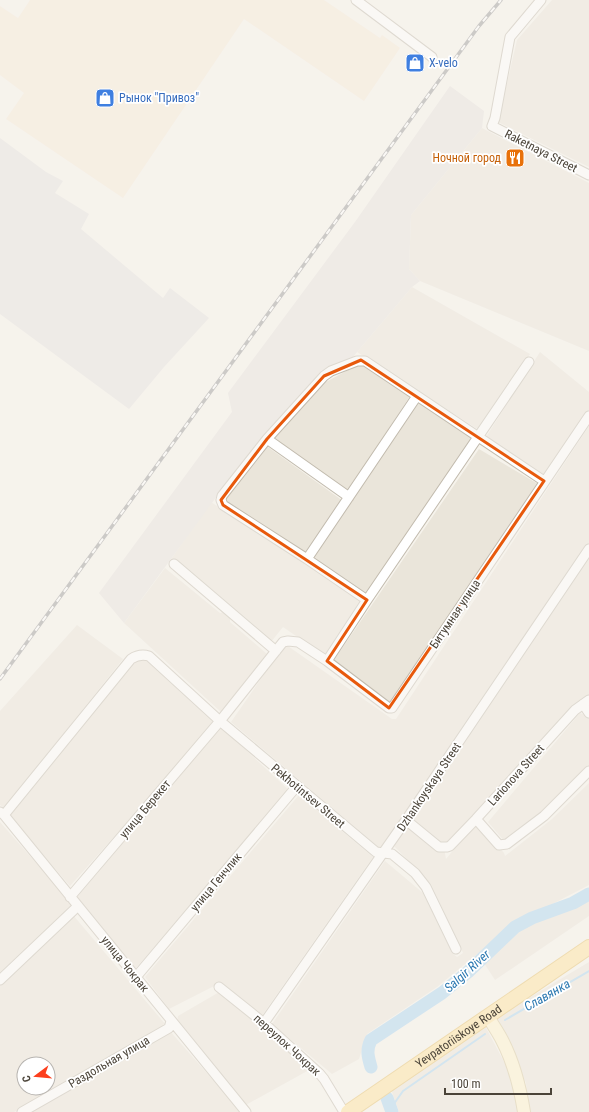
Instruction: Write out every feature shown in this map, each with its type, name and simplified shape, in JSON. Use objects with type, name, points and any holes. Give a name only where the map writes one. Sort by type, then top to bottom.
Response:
[{"type":"main road","name":"Yevpatoriiskoye Road","points":[[348,1112],[589,946]]},
{"type":"main road","points":[[488,1016],[502,1040],[514,1066],[520,1085],[524,1112]]},
{"type":"street","points":[[356,0],[432,57]]},
{"type":"street","name":"Raketnaya Street","points":[[541,0],[510,37],[495,118],[492,126],[589,175]]},
{"type":"street","points":[[367,600],[308,559],[221,503],[222,496],[267,439],[328,373],[357,361],[365,361],[544,481]]},
{"type":"street","points":[[327,661],[529,362]]},
{"type":"street","points":[[308,559],[348,497],[417,396]]},
{"type":"street","name":"Битумная улица","points":[[288,641],[298,642],[327,661],[389,708],[392,708],[589,416]]},
{"type":"street","points":[[267,439],[348,497]]},
{"type":"street","name":"Dzhankoyskaya Street","points":[[264,1023],[384,853],[589,549]]},
{"type":"street","points":[[174,564],[276,651]]},
{"type":"street","name":"улица Берекет","points":[[70,897],[220,721],[283,642],[288,641]]},
{"type":"street","name":"Pekhotintsev Street","points":[[139,655],[149,656],[220,721],[376,852],[392,854],[415,873],[426,887],[456,949]]},
{"type":"street","name":"улица Чокрак","points":[[139,655],[131,659],[2,814],[246,1112]]},
{"type":"street","points":[[586,702],[589,713]]},
{"type":"street","name":"Larionova Street","points":[[406,820],[439,847],[450,846],[574,710],[586,702]]},
{"type":"street","points":[[476,819],[499,845],[502,846],[507,844],[544,816],[589,771]]},
{"type":"street","name":"улица Генчлик","points":[[136,977],[297,786]]},
{"type":"street","points":[[0,980],[78,906]]},
{"type":"street","name":"переулок Чокрак","points":[[219,987],[264,1023],[319,1072],[344,1112]]},
{"type":"street","name":"Раздольная улица","points":[[22,1112],[169,1028],[171,1022]]},
{"type":"highlighted area","points":[[361,360],[544,481],[389,708],[327,661],[367,600],[223,505],[221,500],[267,439],[324,376]]},
{"type":"shaded area","name":"Рынок \"Привоз\"","points":[[30,0],[324,0],[380,38],[382,35],[400,48],[364,101],[244,19],[123,198],[6,119],[24,93],[0,75],[0,6],[18,18]]},
{"type":"shaded area","points":[[552,0],[589,0],[589,167],[498,122],[517,40]]},
{"type":"shaded area","points":[[450,86],[484,111],[482,128],[411,215],[409,269],[420,281],[412,287],[352,358],[321,371],[239,466],[124,623],[99,593],[232,412],[228,393],[355,222]]},
{"type":"shaded area","points":[[482,128],[589,183],[589,351],[420,281],[409,269],[411,215]]},
{"type":"shaded area","points":[[0,138],[46,172],[63,181],[55,193],[89,214],[81,229],[163,298],[170,288],[209,318],[164,367],[129,409],[0,314]]},
{"type":"shaded area","points":[[412,287],[530,354],[479,430],[357,352]]},
{"type":"shaded area","points":[[540,352],[589,392],[589,411],[543,476],[486,437]]},
{"type":"shaded area","points":[[361,363],[410,396],[347,493],[272,439],[326,382]]},
{"type":"shaded area","points":[[417,401],[475,438],[365,598],[312,559]]},
{"type":"shaded area","points":[[589,426],[589,545],[383,851],[231,722],[285,644],[392,719],[396,719]]},
{"type":"shaded area","points":[[265,445],[343,501],[304,554],[222,498]]},
{"type":"shaded area","points":[[479,449],[538,484],[391,705],[332,663]]},
{"type":"shaded area","points":[[211,502],[363,602],[325,656],[283,627],[271,642],[171,559]]},
{"type":"shaded area","points":[[589,553],[589,697],[573,706],[444,848],[446,859],[477,821],[505,856],[552,819],[589,783],[589,885],[514,924],[437,987],[367,1034],[359,1059],[332,1074],[272,1024],[385,861],[423,893],[452,953],[457,957],[463,953],[431,884],[393,845]]},
{"type":"shaded area","points":[[165,568],[220,613],[224,612],[230,618],[230,622],[267,654],[221,712],[124,623]]},
{"type":"shaded area","points":[[77,625],[123,659],[4,808],[0,805],[0,711]]},
{"type":"shaded area","points":[[141,656],[215,724],[70,886],[8,814]]},
{"type":"shaded area","points":[[580,713],[589,717],[589,766],[544,812],[505,842],[488,822]]},
{"type":"shaded area","points":[[221,727],[291,792],[136,968],[77,897]]},
{"type":"shaded area","points":[[299,795],[373,857],[261,1017],[220,983],[169,1009],[145,977]]},
{"type":"shaded area","points":[[0,822],[74,906],[0,975]]},
{"type":"shaded area","points":[[589,897],[589,916],[495,980],[482,960],[519,931]]},
{"type":"shaded area","points":[[73,915],[166,1025],[56,1088],[56,1056],[16,1056],[16,1096],[42,1096],[14,1112],[0,1112],[0,984]]},
{"type":"shaded area","points":[[589,962],[589,1112],[529,1112],[526,1083],[497,1017]]},
{"type":"shaded area","points":[[221,991],[309,1070],[244,1106],[177,1023],[178,1016]]},
{"type":"shaded area","points":[[485,1026],[518,1088],[520,1112],[399,1112],[391,1089]]},
{"type":"shaded area","points":[[169,1030],[241,1112],[28,1112]]},
{"type":"waterway","name":"Salgir River","points":[[371,1067],[368,1054],[368,1047],[371,1040],[442,993],[468,972],[515,927],[532,918],[573,903],[589,894]]},
{"type":"waterway","name":"Славянка","points":[[505,1020],[589,971]]},
{"type":"waterway","name":"Славянка","points":[[391,1108],[403,1091],[485,1034]]},
{"type":"waterway","name":"Славянка","points":[[387,1098],[392,1112]]},
{"type":"railway","points":[[0,679],[479,26],[501,0]]},
{"type":"place","name":"X-velo","points":[[415,63]]},
{"type":"place","name":"Рынок \"Привоз\"","points":[[105,98]]},
{"type":"place","name":"Ночной город","points":[[515,158]]}]
